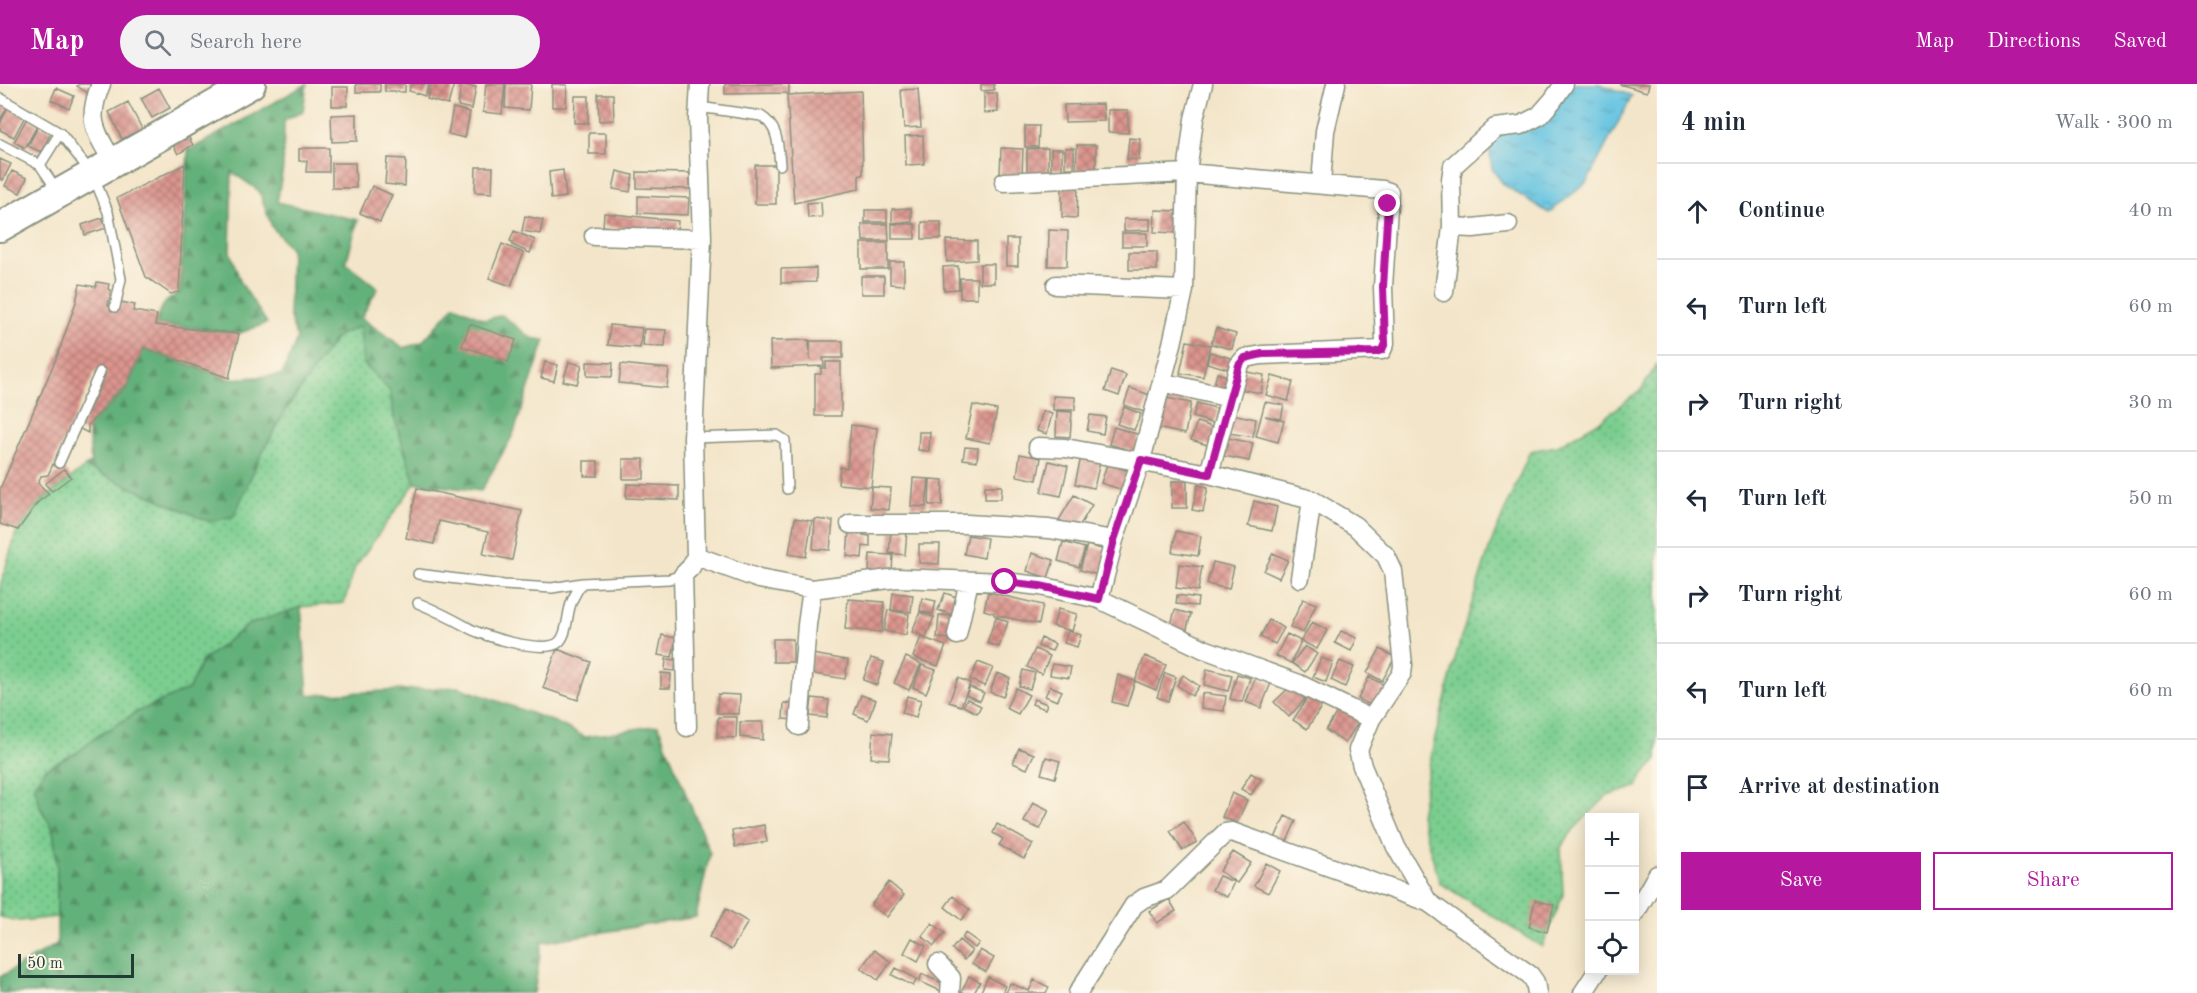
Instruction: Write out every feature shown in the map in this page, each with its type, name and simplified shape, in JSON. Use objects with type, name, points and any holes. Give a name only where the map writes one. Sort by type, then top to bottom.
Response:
[{"type":"main road","points":[[0,227],[251,84]]},
{"type":"street","points":[[101,84],[93,107],[94,129],[103,169]]},
{"type":"street","points":[[687,727],[683,575],[691,567],[696,555],[693,438],[702,239],[700,84]]},
{"type":"street","points":[[1099,599],[1114,540],[1141,460],[1184,290],[1187,173],[1194,119],[1203,84]]},
{"type":"street","points":[[1322,184],[1324,132],[1336,84]]},
{"type":"street","points":[[1444,291],[1452,227],[1453,166],[1495,128],[1521,124],[1539,116],[1564,84]]},
{"type":"street","points":[[1004,182],[1187,173],[1389,192],[1383,287],[1385,343],[1382,350],[1262,354],[1245,358],[1239,365],[1209,474]]},
{"type":"street","points":[[1452,227],[1473,228],[1508,224]]},
{"type":"street","points":[[594,236],[702,239]]},
{"type":"street","points":[[1056,285],[1184,290]]},
{"type":"street","points":[[1162,382],[1230,398]]},
{"type":"street","points":[[1038,447],[1065,448],[1141,460],[1209,474],[1312,500],[1355,526],[1370,538],[1386,556],[1393,571],[1402,673],[1371,719],[1360,758],[1396,847],[1428,902]]},
{"type":"street","points":[[1300,578],[1312,500]]},
{"type":"street","points":[[850,524],[967,524],[1037,528],[1114,540]]},
{"type":"street","points":[[696,555],[759,579],[812,589],[897,578],[1040,586],[1099,599],[1204,649],[1299,684],[1371,719]]},
{"type":"street","points":[[957,635],[969,581]]},
{"type":"street","points":[[799,726],[812,589]]},
{"type":"street","points":[[1078,993],[1134,904],[1167,890],[1225,833],[1232,832],[1428,902],[1530,975],[1535,982],[1537,993]]},
{"type":"street","points":[[1639,908],[1657,875]]},
{"type":"street","points":[[939,964],[951,978],[951,993]]},
{"type":"street","points":[[1583,993],[1595,975]]},
{"type":"lane","points":[[0,98],[60,133],[103,169],[108,212],[121,279],[115,307]]},
{"type":"lane","points":[[699,107],[761,116],[769,121],[777,135],[780,165]]},
{"type":"lane","points":[[40,165],[60,133]]},
{"type":"lane","points":[[0,144],[40,165],[60,194]]},
{"type":"lane","points":[[60,463],[100,372]]},
{"type":"lane","points":[[693,438],[777,435],[785,440],[787,489]]},
{"type":"lane","points":[[418,574],[513,586],[552,588],[582,583],[669,579],[683,575]]},
{"type":"lane","points":[[418,603],[447,614],[468,628],[515,643],[538,647],[551,646],[560,642],[570,606],[582,583]]},
{"type":"green space","points":[[307,84],[303,111],[284,121],[283,168],[277,202],[358,220],[346,263],[378,288],[361,318],[404,348],[422,342],[455,305],[485,320],[502,315],[531,338],[545,340],[513,435],[481,491],[415,483],[394,417],[390,391],[363,363],[360,326],[336,337],[284,413],[258,461],[234,516],[210,522],[85,467],[91,462],[88,425],[127,387],[144,348],[229,379],[282,375],[297,339],[289,314],[291,249],[272,227],[259,191],[232,172],[230,252],[241,283],[267,323],[240,333],[156,324],[164,305],[180,293],[188,151]]},
{"type":"green space","points":[[360,325],[363,363],[390,391],[394,417],[415,483],[355,567],[344,603],[301,607],[248,625],[202,661],[189,689],[137,712],[95,738],[78,752],[45,769],[41,809],[53,829],[57,866],[57,917],[19,921],[0,917],[0,586],[16,533],[39,503],[85,467],[210,522],[258,461],[284,413],[336,337]]},
{"type":"green space","points":[[1657,364],[1657,760],[1642,776],[1637,787],[1607,796],[1590,813],[1585,813],[1585,818],[1561,847],[1563,895],[1542,947],[1440,883],[1420,815],[1432,750],[1459,644],[1491,543],[1530,451],[1557,446],[1600,421],[1641,390]]},
{"type":"green space","points":[[301,607],[308,695],[459,687],[555,722],[585,737],[658,725],[710,853],[696,917],[542,942],[534,993],[0,993],[0,977],[57,944],[57,866],[53,829],[41,809],[34,784],[45,769],[78,752],[95,738],[137,712],[189,689],[202,661],[248,625]]},
{"type":"water","points":[[1568,84],[1600,84],[1632,96],[1587,182],[1549,213],[1504,185],[1492,169],[1488,138],[1515,129]]},
{"type":"building","points":[[97,84],[89,94],[77,86]]},
{"type":"building","points":[[356,84],[380,84],[380,92],[356,92]]},
{"type":"building","points":[[385,84],[405,84],[405,92],[385,92]]},
{"type":"building","points":[[411,84],[429,84],[425,96],[409,91]]},
{"type":"building","points":[[431,84],[454,84],[448,105],[427,99]]},
{"type":"building","points":[[486,84],[505,84],[502,114],[483,112]]},
{"type":"building","points":[[506,84],[531,84],[529,110],[505,108]]},
{"type":"building","points":[[552,84],[567,85],[566,107],[552,107]]},
{"type":"building","points":[[725,84],[789,84],[789,93],[725,94]]},
{"type":"building","points":[[981,84],[994,84],[994,90],[981,91]]},
{"type":"building","points":[[1619,84],[1649,84],[1647,92]]},
{"type":"building","points":[[461,85],[476,87],[472,109],[458,106]]},
{"type":"building","points":[[332,87],[348,87],[347,106],[332,106]]},
{"type":"building","points":[[56,88],[74,96],[69,108],[51,100]]},
{"type":"building","points":[[159,88],[170,108],[152,118],[141,98]]},
{"type":"building","points":[[918,89],[921,127],[904,128],[901,90]]},
{"type":"building","points":[[861,91],[863,174],[859,176],[859,189],[794,203],[787,95]]},
{"type":"building","points":[[984,93],[997,93],[998,112],[984,113]]},
{"type":"building","points":[[598,94],[613,94],[614,120],[599,121]]},
{"type":"building","points":[[575,96],[589,96],[588,123],[574,123]]},
{"type":"building","points":[[0,102],[8,106],[0,120]]},
{"type":"building","points":[[128,102],[142,129],[122,139],[109,112]]},
{"type":"building","points":[[1103,104],[1104,121],[1065,122],[1064,105]]},
{"type":"building","points":[[8,107],[25,116],[14,137],[0,130],[0,124]]},
{"type":"building","points":[[453,108],[470,112],[465,138],[448,134]]},
{"type":"building","points":[[1108,110],[1128,110],[1128,133],[1108,132]]},
{"type":"building","points":[[357,114],[357,141],[332,142],[331,115]]},
{"type":"building","points":[[27,118],[38,124],[25,148],[14,142]]},
{"type":"building","points":[[39,125],[52,131],[41,152],[28,146]]},
{"type":"building","points":[[1025,126],[1039,126],[1038,147],[1025,147]]},
{"type":"building","points":[[589,133],[606,133],[606,154],[589,154]]},
{"type":"building","points":[[923,135],[924,164],[906,165],[905,136]]},
{"type":"building","points":[[188,136],[193,145],[178,154],[173,144]]},
{"type":"building","points":[[1129,138],[1140,139],[1139,160],[1127,159]]},
{"type":"building","points":[[1077,145],[1096,145],[1096,172],[1076,171]]},
{"type":"building","points":[[329,148],[329,172],[306,172],[307,161],[299,161],[299,149]]},
{"type":"building","points":[[1001,148],[1023,149],[1022,177],[1000,176]]},
{"type":"building","points":[[1048,148],[1048,175],[1027,175],[1027,149]]},
{"type":"building","points":[[1065,148],[1074,148],[1074,168],[1065,168]]},
{"type":"building","points":[[1051,149],[1062,149],[1062,170],[1051,170]]},
{"type":"building","points":[[387,158],[406,159],[405,186],[385,184]]},
{"type":"building","points":[[0,159],[11,164],[3,180],[0,179]]},
{"type":"building","points":[[332,163],[355,163],[356,188],[332,188]]},
{"type":"building","points":[[185,164],[179,292],[171,294],[146,277],[117,198]]},
{"type":"building","points":[[755,165],[776,165],[776,204],[755,204]]},
{"type":"building","points":[[476,167],[493,167],[492,193],[475,192]]},
{"type":"building","points":[[563,170],[566,197],[551,199],[549,172]]},
{"type":"building","points":[[12,171],[27,178],[20,193],[5,186]]},
{"type":"building","points":[[617,171],[633,175],[630,192],[613,189]]},
{"type":"building","points":[[637,172],[690,173],[690,189],[637,188]]},
{"type":"building","points":[[372,186],[392,195],[380,222],[360,213]]},
{"type":"building","points":[[1062,187],[1078,187],[1077,218],[1062,217]]},
{"type":"building","points":[[638,196],[689,198],[688,215],[638,213]]},
{"type":"building","points":[[821,202],[822,217],[808,218],[807,203]]},
{"type":"building","points":[[911,208],[912,222],[892,223],[892,209]]},
{"type":"building","points":[[865,210],[887,210],[887,222],[865,222]]},
{"type":"building","points":[[1155,210],[1180,211],[1179,233],[1154,232]]},
{"type":"building","points":[[604,213],[678,221],[677,234],[603,226]]},
{"type":"building","points":[[525,216],[543,220],[540,234],[522,231]]},
{"type":"building","points":[[102,218],[106,228],[85,235],[82,225]]},
{"type":"building","points":[[1124,219],[1150,219],[1150,230],[1124,231]]},
{"type":"building","points":[[922,222],[941,222],[941,239],[922,239]]},
{"type":"building","points":[[862,224],[888,224],[889,241],[863,241]]},
{"type":"building","points":[[892,224],[915,224],[915,239],[892,239]]},
{"type":"building","points":[[1049,230],[1068,231],[1067,266],[1048,266]]},
{"type":"building","points":[[514,231],[535,240],[530,253],[512,245],[513,242],[510,241]]},
{"type":"building","points":[[1122,233],[1147,233],[1147,246],[1122,246]]},
{"type":"building","points":[[1006,239],[1018,239],[1018,266],[1006,266]]},
{"type":"building","points":[[946,240],[977,241],[977,260],[947,262]]},
{"type":"building","points":[[861,243],[888,243],[888,269],[861,269]]},
{"type":"building","points":[[502,244],[524,253],[511,286],[489,278]]},
{"type":"building","points":[[1129,252],[1157,252],[1157,270],[1129,270]]},
{"type":"building","points":[[890,262],[904,262],[904,285],[890,284]]},
{"type":"building","points":[[980,264],[994,264],[994,283],[980,283]]},
{"type":"building","points":[[958,266],[959,289],[944,290],[943,267]]},
{"type":"building","points":[[816,268],[816,282],[781,283],[781,269]]},
{"type":"building","points":[[861,276],[884,276],[884,294],[861,294]]},
{"type":"building","points":[[960,278],[977,278],[977,298],[960,298]]},
{"type":"building","points":[[97,282],[109,284],[108,289],[111,290],[108,306],[120,308],[121,302],[135,305],[133,311],[157,315],[155,325],[239,334],[229,378],[144,348],[126,387],[88,425],[88,433],[80,429],[106,374],[96,370],[48,475],[41,476],[38,483],[49,494],[38,502],[18,530],[0,524],[0,489],[58,354],[80,284],[96,287]]},
{"type":"building","points":[[470,324],[516,340],[508,362],[462,346]]},
{"type":"building","points":[[610,325],[642,328],[640,348],[608,345]]},
{"type":"building","points":[[1216,328],[1236,334],[1232,349],[1211,344]]},
{"type":"building","points":[[644,329],[666,330],[665,347],[643,346]]},
{"type":"building","points":[[809,340],[810,360],[810,341],[843,341],[843,358],[823,358],[824,366],[771,368],[770,341]]},
{"type":"building","points":[[1187,341],[1210,345],[1203,377],[1180,373]]},
{"type":"building","points":[[1210,352],[1238,360],[1235,371],[1207,363]]},
{"type":"building","points":[[545,362],[558,365],[554,381],[541,378]]},
{"type":"building","points":[[569,362],[582,365],[577,384],[563,381]]},
{"type":"building","points":[[587,362],[613,363],[612,377],[587,376]]},
{"type":"building","points":[[826,362],[841,362],[841,416],[815,416],[815,374],[821,374],[821,368],[826,368]]},
{"type":"building","points":[[621,364],[669,369],[667,388],[619,383]]},
{"type":"building","points":[[1111,370],[1126,375],[1119,396],[1105,391]]},
{"type":"building","points":[[1241,371],[1264,375],[1261,393],[1238,389]]},
{"type":"building","points":[[1217,373],[1233,378],[1229,393],[1213,388]]},
{"type":"building","points":[[1272,376],[1293,382],[1288,401],[1266,395]]},
{"type":"building","points":[[1130,388],[1150,395],[1144,412],[1124,405]]},
{"type":"building","points":[[1053,396],[1075,397],[1075,410],[1053,410]]},
{"type":"building","points":[[1162,397],[1191,403],[1185,434],[1156,428]]},
{"type":"building","points":[[1265,402],[1284,405],[1281,419],[1265,416],[1284,421],[1278,442],[1256,436]]},
{"type":"building","points":[[1197,403],[1219,409],[1215,424],[1193,417]]},
{"type":"building","points":[[973,405],[997,410],[990,443],[966,438]]},
{"type":"building","points":[[1124,407],[1141,414],[1134,430],[1117,424]]},
{"type":"building","points":[[1043,411],[1052,414],[1047,434],[1037,431]]},
{"type":"building","points":[[1057,411],[1072,412],[1070,437],[1056,436]]},
{"type":"building","points":[[1232,414],[1256,419],[1253,437],[1229,433]]},
{"type":"building","points":[[1090,415],[1106,417],[1103,434],[1087,431]]},
{"type":"building","points":[[1197,422],[1220,430],[1214,447],[1191,440]]},
{"type":"building","points":[[851,425],[877,428],[871,487],[838,484],[840,467],[847,468]]},
{"type":"building","points":[[1114,427],[1140,435],[1135,452],[1109,444]]},
{"type":"building","points":[[919,432],[930,432],[929,451],[918,450]]},
{"type":"building","points":[[1228,438],[1253,443],[1249,461],[1224,456]]},
{"type":"building","points":[[965,447],[978,448],[977,461],[963,459]]},
{"type":"building","points":[[1020,454],[1041,458],[1037,480],[1017,476]]},
{"type":"building","points":[[1081,457],[1100,462],[1094,488],[1075,484]]},
{"type":"building","points":[[623,459],[644,459],[644,479],[623,479]]},
{"type":"building","points":[[584,461],[598,461],[598,476],[584,476]]},
{"type":"building","points":[[1049,461],[1068,466],[1061,496],[1041,492]]},
{"type":"building","points":[[1107,464],[1132,472],[1126,491],[1101,483]]},
{"type":"building","points":[[64,469],[71,477],[52,491],[45,484]]},
{"type":"building","points":[[913,478],[929,479],[926,507],[911,506]]},
{"type":"building","points":[[930,479],[943,480],[942,505],[929,505]]},
{"type":"building","points":[[1172,481],[1187,481],[1187,508],[1172,508]]},
{"type":"building","points":[[627,484],[679,486],[679,500],[626,498]]},
{"type":"building","points":[[1198,485],[1208,487],[1203,512],[1192,510]]},
{"type":"building","points":[[985,486],[1002,486],[1001,499],[985,499]]},
{"type":"building","points":[[872,487],[891,488],[889,510],[870,508]]},
{"type":"building","points":[[417,488],[522,511],[512,560],[483,554],[488,532],[439,521],[434,544],[406,538]]},
{"type":"building","points":[[1074,495],[1092,505],[1077,530],[1059,520]]},
{"type":"building","points":[[1254,501],[1277,507],[1272,531],[1248,526]]},
{"type":"building","points":[[795,518],[812,521],[806,557],[789,554]]},
{"type":"building","points":[[815,519],[833,521],[830,550],[813,549]]},
{"type":"building","points":[[891,530],[907,531],[905,555],[889,553]]},
{"type":"building","points":[[849,531],[863,532],[863,535],[870,536],[870,547],[863,546],[862,558],[847,556]]},
{"type":"building","points":[[1176,531],[1201,536],[1198,556],[1172,552]]},
{"type":"building","points":[[968,535],[987,538],[984,558],[964,554]]},
{"type":"building","points":[[1063,542],[1085,548],[1079,567],[1058,561]]},
{"type":"building","points":[[919,544],[940,544],[939,564],[919,563]]},
{"type":"building","points":[[1087,545],[1109,551],[1102,576],[1080,570]]},
{"type":"building","points":[[1032,553],[1054,560],[1048,578],[1027,571]]},
{"type":"building","points":[[1273,553],[1288,560],[1279,578],[1264,571]]},
{"type":"building","points":[[870,554],[893,555],[892,572],[869,572]]},
{"type":"building","points":[[1213,562],[1234,567],[1229,589],[1207,584]]},
{"type":"building","points":[[1179,564],[1202,567],[1198,591],[1176,588]]},
{"type":"building","points":[[988,592],[1043,605],[1039,624],[994,615],[984,610]]},
{"type":"building","points":[[893,593],[913,595],[911,612],[891,610]]},
{"type":"building","points":[[945,593],[959,598],[953,615],[938,610]]},
{"type":"building","points":[[1177,595],[1198,598],[1197,606],[1176,604]]},
{"type":"building","points":[[922,598],[936,601],[933,614],[920,611]]},
{"type":"building","points":[[848,599],[884,602],[882,632],[845,629]]},
{"type":"building","points":[[1303,599],[1316,604],[1303,633],[1290,627]]},
{"type":"building","points":[[1058,609],[1077,614],[1072,631],[1053,626]]},
{"type":"building","points":[[888,610],[909,614],[906,635],[884,631]]},
{"type":"building","points":[[1175,610],[1191,614],[1186,632],[1170,628]]},
{"type":"building","points":[[920,612],[934,617],[926,637],[912,632]]},
{"type":"building","points":[[939,615],[954,616],[952,639],[937,638]]},
{"type":"building","points":[[996,617],[1008,622],[999,647],[987,643]]},
{"type":"building","points":[[1269,620],[1284,628],[1275,644],[1260,637]]},
{"type":"building","points":[[1312,622],[1327,630],[1317,649],[1301,641]]},
{"type":"building","points":[[1068,631],[1081,635],[1077,647],[1064,643]]},
{"type":"building","points":[[1341,631],[1357,638],[1351,651],[1335,643]]},
{"type":"building","points":[[1287,634],[1301,641],[1291,663],[1276,656]]},
{"type":"building","points":[[662,635],[676,638],[672,657],[658,655]]},
{"type":"building","points":[[921,637],[946,646],[938,666],[913,657]]},
{"type":"building","points":[[1041,638],[1055,644],[1052,651],[1038,646]]},
{"type":"building","points":[[773,639],[793,639],[793,662],[773,662]]},
{"type":"building","points":[[1305,646],[1317,654],[1305,672],[1292,663]]},
{"type":"building","points":[[557,649],[591,662],[578,700],[543,688]]},
{"type":"building","points":[[1035,649],[1050,656],[1042,674],[1027,667]]},
{"type":"building","points":[[1380,649],[1395,657],[1382,681],[1367,673]]},
{"type":"building","points":[[812,654],[848,660],[845,679],[808,673]]},
{"type":"building","points":[[1145,656],[1166,665],[1156,690],[1135,681]]},
{"type":"building","points":[[906,657],[921,664],[909,690],[894,683]]},
{"type":"building","points":[[871,658],[884,662],[877,685],[863,680]]},
{"type":"building","points":[[1321,658],[1333,662],[1326,682],[1313,677]]},
{"type":"building","points":[[666,659],[676,660],[675,671],[665,670]]},
{"type":"building","points":[[1340,661],[1354,667],[1345,687],[1331,680]]},
{"type":"building","points":[[978,662],[993,668],[985,686],[970,680]]},
{"type":"building","points":[[1052,664],[1071,667],[1069,678],[1050,675]]},
{"type":"building","points":[[922,665],[936,670],[926,693],[913,687]]},
{"type":"building","points":[[1207,669],[1232,675],[1228,691],[1204,685]]},
{"type":"building","points":[[1023,670],[1035,673],[1030,689],[1019,686]]},
{"type":"building","points":[[661,673],[671,674],[670,688],[661,688]]},
{"type":"building","points":[[997,673],[1010,678],[1003,697],[990,692]]},
{"type":"building","points":[[1165,673],[1176,677],[1168,701],[1157,697]]},
{"type":"building","points":[[1237,674],[1250,678],[1242,702],[1230,699]]},
{"type":"building","points":[[1118,675],[1135,681],[1127,706],[1112,702]]},
{"type":"building","points":[[1183,675],[1199,686],[1192,696],[1177,685]]},
{"type":"building","points":[[1256,677],[1271,683],[1261,708],[1246,702]]},
{"type":"building","points":[[1369,677],[1385,685],[1374,707],[1358,699]]},
{"type":"building","points":[[958,678],[970,683],[961,706],[949,702]]},
{"type":"building","points":[[1050,686],[1062,691],[1057,701],[1045,696]]},
{"type":"building","points":[[1291,686],[1305,699],[1289,717],[1274,702]]},
{"type":"building","points":[[970,687],[984,693],[980,701],[966,695]]},
{"type":"building","points":[[1016,688],[1029,695],[1018,714],[1006,708]]},
{"type":"building","points":[[1202,693],[1226,696],[1224,711],[1201,708]]},
{"type":"building","points":[[718,694],[740,695],[739,714],[717,713]]},
{"type":"building","points":[[861,695],[876,700],[868,720],[854,714]]},
{"type":"building","points":[[1309,695],[1323,704],[1307,729],[1293,720]]},
{"type":"building","points":[[907,696],[921,700],[916,717],[902,713]]},
{"type":"building","points":[[812,698],[829,700],[827,718],[810,716]]},
{"type":"building","points":[[967,699],[981,706],[977,713],[963,706]]},
{"type":"building","points":[[1034,699],[1047,704],[1045,709],[1032,704]]},
{"type":"building","points":[[784,703],[796,704],[795,720],[783,719]]},
{"type":"building","points":[[1340,707],[1360,720],[1345,743],[1326,730]]},
{"type":"building","points":[[718,717],[737,717],[736,738],[717,737]]},
{"type":"building","points":[[740,722],[763,722],[763,740],[740,737]]},
{"type":"building","points":[[873,732],[892,734],[889,759],[871,758]]},
{"type":"building","points":[[1019,748],[1034,754],[1027,769],[1013,763]]},
{"type":"building","points":[[1046,757],[1060,761],[1055,778],[1041,774]]},
{"type":"building","points":[[1251,773],[1261,779],[1251,795],[1241,789]]},
{"type":"building","points":[[1232,793],[1247,800],[1237,823],[1222,817]]},
{"type":"building","points":[[1033,802],[1049,810],[1040,829],[1024,822]]},
{"type":"building","points":[[1285,816],[1296,821],[1283,850],[1272,845]]},
{"type":"building","points":[[1184,822],[1197,842],[1182,850],[1170,831]]},
{"type":"building","points":[[997,824],[1033,844],[1024,859],[999,845],[1003,839],[993,833]]},
{"type":"building","points":[[764,825],[767,842],[735,847],[732,831]]},
{"type":"building","points":[[1233,852],[1251,863],[1237,883],[1220,871]]},
{"type":"building","points":[[1266,863],[1280,871],[1268,893],[1254,886]]},
{"type":"building","points":[[1219,876],[1234,882],[1227,897],[1212,890]]},
{"type":"building","points":[[889,882],[904,895],[887,917],[871,905]]},
{"type":"building","points":[[953,896],[970,910],[961,920],[945,907]]},
{"type":"building","points":[[1169,899],[1176,911],[1157,923],[1149,911]]},
{"type":"building","points":[[1535,900],[1554,905],[1547,932],[1529,927]]},
{"type":"building","points":[[726,909],[748,922],[731,950],[709,937]]},
{"type":"building","points":[[932,923],[945,933],[934,946],[922,936]]},
{"type":"building","points":[[965,933],[979,943],[975,948],[962,939]]},
{"type":"building","points":[[912,938],[926,946],[918,961],[904,953]]},
{"type":"building","points":[[959,940],[972,951],[964,960],[952,949]]},
{"type":"building","points":[[874,950],[891,962],[878,980],[861,968]]},
{"type":"building","points":[[980,950],[994,958],[986,972],[972,964]]},
{"type":"building","points":[[896,968],[917,979],[913,986],[892,975]]},
{"type":"building","points":[[922,974],[946,985],[943,992],[919,981]]},
{"type":"building","points":[[969,976],[980,982],[974,993],[961,993]]},
{"type":"building","points":[[988,977],[1005,986],[1002,993],[980,993]]},
{"type":"building","points":[[1034,980],[1049,987],[1046,993],[1006,993],[1010,983],[1029,991]]},
{"type":"route","points":[[1005,582],[1040,586],[1099,599],[1114,540],[1141,460],[1209,474],[1221,438],[1239,365],[1245,358],[1262,354],[1382,350],[1385,343],[1383,287],[1388,204]]}]
